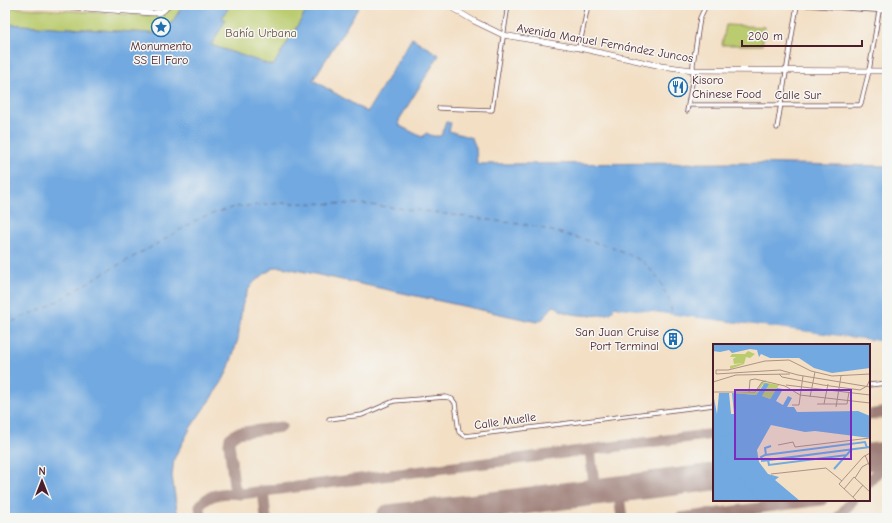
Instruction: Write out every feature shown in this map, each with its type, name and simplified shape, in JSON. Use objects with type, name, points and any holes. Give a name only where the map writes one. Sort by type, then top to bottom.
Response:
[{"type":"main road","points":[[46,5],[109,7],[115,11],[159,13],[165,10],[168,5]]},
{"type":"main road","name":"Avenida Manuel Fernández Juncos","points":[[447,5],[474,21],[503,35],[579,48],[661,66],[693,70],[887,71]]},
{"type":"street","points":[[439,108],[492,110],[508,5]]},
{"type":"street","points":[[579,48],[588,5]]},
{"type":"street","points":[[687,111],[693,77],[700,18],[706,5]]},
{"type":"street","points":[[777,128],[797,5]]},
{"type":"street","points":[[805,5],[887,11]]},
{"type":"street","points":[[869,71],[880,5]]},
{"type":"street","name":"Calle Sur","points":[[688,105],[860,106],[869,71]]},
{"type":"street","points":[[870,385],[887,383]]},
{"type":"street","name":"Calle Muelle","points":[[329,419],[362,415],[394,402],[446,397],[455,403],[459,432],[465,436],[713,405]]},
{"type":"green space","points":[[171,5],[183,5],[165,34],[5,24],[5,7],[158,16],[166,13]]},
{"type":"green space","name":"Bahía Urbana","points":[[230,5],[310,5],[273,66],[211,45],[225,20],[222,18]]},
{"type":"green space","points":[[726,25],[765,27],[762,45],[722,45]]},
{"type":"water","points":[[183,5],[230,5],[222,18],[226,20],[211,45],[273,66],[310,5],[360,5],[313,80],[367,112],[412,38],[439,55],[399,120],[400,126],[422,137],[426,133],[433,136],[441,136],[446,122],[451,123],[449,131],[472,138],[476,148],[477,164],[745,163],[887,166],[887,342],[619,308],[616,306],[613,311],[606,314],[579,315],[566,313],[554,306],[540,321],[537,322],[282,267],[276,267],[254,282],[248,290],[242,306],[238,339],[228,370],[222,382],[191,427],[174,459],[172,476],[178,518],[5,518],[5,24],[165,34]]},
{"type":"pier","points":[[614,307],[887,342],[887,344],[617,309],[613,313]]},
{"type":"ferry route","points":[[5,325],[53,304],[100,275],[200,218],[234,207],[284,203],[360,204],[424,211],[533,226],[615,248],[644,262],[660,281],[670,303],[672,314]]},
{"type":"taxiway","points":[[870,415],[887,412]]},
{"type":"taxiway","points":[[241,494],[237,492],[234,485],[229,443],[230,438],[237,433],[281,427]]},
{"type":"taxiway","points":[[201,518],[200,506],[203,502],[208,498],[224,493],[241,494],[713,434]]},
{"type":"taxiway","points":[[590,450],[595,492]]},
{"type":"taxiway","points":[[870,481],[887,461]]},
{"type":"taxiway","points":[[618,489],[622,518]]},
{"type":"taxiway","points":[[263,491],[266,518]]},
{"type":"taxiway","points":[[680,518],[814,501]]},
{"type":"taxiway","points":[[838,518],[852,501]]},
{"type":"runway","points":[[870,457],[887,455]]},
{"type":"runway","points":[[389,518],[713,477]]},
{"type":"place","name":"Monumento SS El Faro","points":[[161,27]]},
{"type":"place","name":"Kisoro Chinese Food","points":[[678,87]]},
{"type":"place","name":"San Juan Cruise Port Terminal","points":[[673,339]]}]
